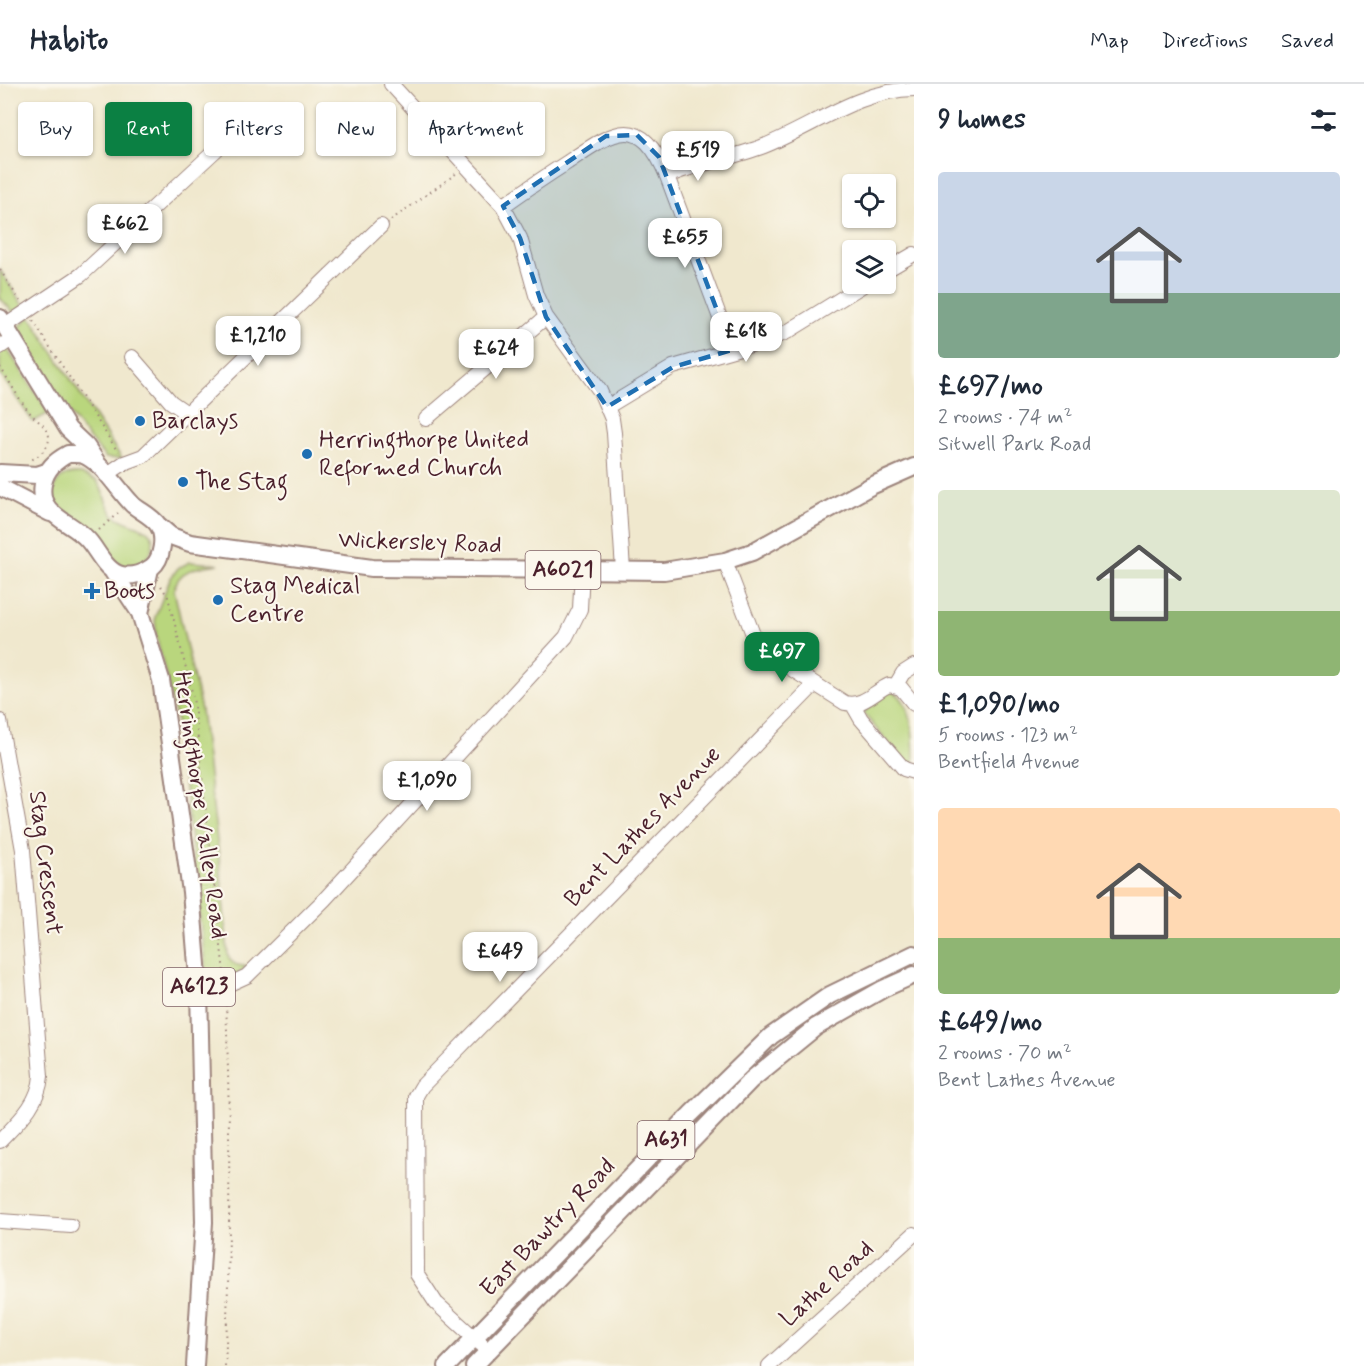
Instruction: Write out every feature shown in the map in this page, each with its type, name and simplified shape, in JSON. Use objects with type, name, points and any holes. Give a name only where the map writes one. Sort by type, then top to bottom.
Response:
[{"type":"main road","points":[[5,332],[68,429],[86,446],[103,471]]},
{"type":"main road","points":[[51,513],[42,496],[51,466],[68,429]]},
{"type":"main road","name":"A6021","points":[[0,473],[37,476],[68,454],[79,454],[103,471],[130,501],[158,525]]},
{"type":"main road","name":"Wickersley Road","points":[[158,525],[171,536],[190,543],[372,568],[664,571],[725,561],[775,541],[871,486],[914,467]]},
{"type":"main road","points":[[0,487],[51,513],[87,538],[113,572],[123,576],[141,574],[170,552],[190,543]]},
{"type":"main road","points":[[140,613],[153,566],[162,544],[158,525]]},
{"type":"main road","name":"Herringthorpe Valley Road","points":[[113,572],[140,613],[161,680],[191,892],[199,989],[204,1222],[195,1366]]},
{"type":"main road","name":"East Bawtry Road","points":[[447,1366],[691,1114],[771,1036],[830,995],[914,954]]},
{"type":"main road","name":"East Bawtry Road","points":[[474,1366],[726,1104],[766,1068],[816,1027],[841,1011],[914,975]]},
{"type":"street","points":[[392,84],[503,206],[520,238],[536,295],[546,317],[600,391],[608,407],[614,433],[623,570]]},
{"type":"street","points":[[667,176],[786,138],[863,98],[885,92],[914,89]]},
{"type":"street","points":[[503,206],[606,136],[618,133],[637,135],[647,141],[659,157],[667,176],[732,350]]},
{"type":"street","points":[[5,332],[27,311],[81,275],[209,156]]},
{"type":"street","points":[[103,471],[142,456],[381,226]]},
{"type":"street","points":[[896,265],[914,254]]},
{"type":"street","points":[[608,407],[673,367],[787,332],[849,294]]},
{"type":"street","points":[[426,419],[546,317]]},
{"type":"street","points":[[132,357],[171,402],[187,413]]},
{"type":"street","points":[[725,561],[760,648],[814,685],[853,705],[861,719],[904,769],[914,772]]},
{"type":"street","points":[[199,989],[225,986],[248,976],[324,900],[550,655],[575,624],[580,609],[582,570]]},
{"type":"street","points":[[896,685],[903,673],[914,666]]},
{"type":"street","name":"Bent Lathes Avenue","points":[[489,1351],[427,1294],[417,1274],[416,1096],[422,1086],[814,685]]},
{"type":"street","points":[[853,705],[864,701],[889,685],[896,685],[914,704]]},
{"type":"street","name":"Stag Crescent","points":[[0,721],[4,763],[30,917],[41,1076],[37,1097],[29,1110],[0,1141]]},
{"type":"street","points":[[0,1221],[70,1226]]},
{"type":"street","name":"Lathe Road","points":[[769,1366],[914,1234]]},
{"type":"path","points":[[381,226],[467,166]]},
{"type":"path","points":[[0,270],[124,463]]},
{"type":"path","points":[[0,366],[31,414],[47,431],[49,439],[41,455],[20,463],[20,475]]},
{"type":"path","points":[[87,538],[96,533],[130,501]]},
{"type":"highlighted area","points":[[637,135],[659,157],[732,350],[673,367],[607,407],[546,317],[520,238],[503,206],[606,136]]},
{"type":"green space","points":[[0,270],[24,307],[14,313],[0,298]]},
{"type":"green space","points":[[30,316],[122,459],[106,458],[70,414],[41,373],[21,338],[19,327]]},
{"type":"green space","points":[[0,338],[49,413],[33,422],[0,374]]},
{"type":"green space","points":[[81,474],[97,481],[113,514],[147,531],[152,536],[151,551],[140,564],[130,569],[117,563],[96,533],[56,505],[53,490],[57,482],[67,475]]},
{"type":"green space","points":[[190,562],[219,564],[185,573],[176,583],[174,590],[201,710],[220,864],[228,955],[235,964],[247,966],[233,978],[223,981],[212,978],[206,973],[178,726],[156,635],[155,617],[170,579],[178,568]]},
{"type":"green space","points":[[890,690],[904,702],[908,711],[913,734],[914,767],[908,766],[864,714],[869,704]]},
{"type":"place","name":"Barclays","points":[[140,421]]},
{"type":"place","name":"Herringthorpe United Reformed Church","points":[[307,454]]},
{"type":"place","name":"The Stag","points":[[183,482]]},
{"type":"place","name":"Boots","points":[[92,591]]},
{"type":"place","name":"Stag Medical Centre","points":[[218,600]]}]
